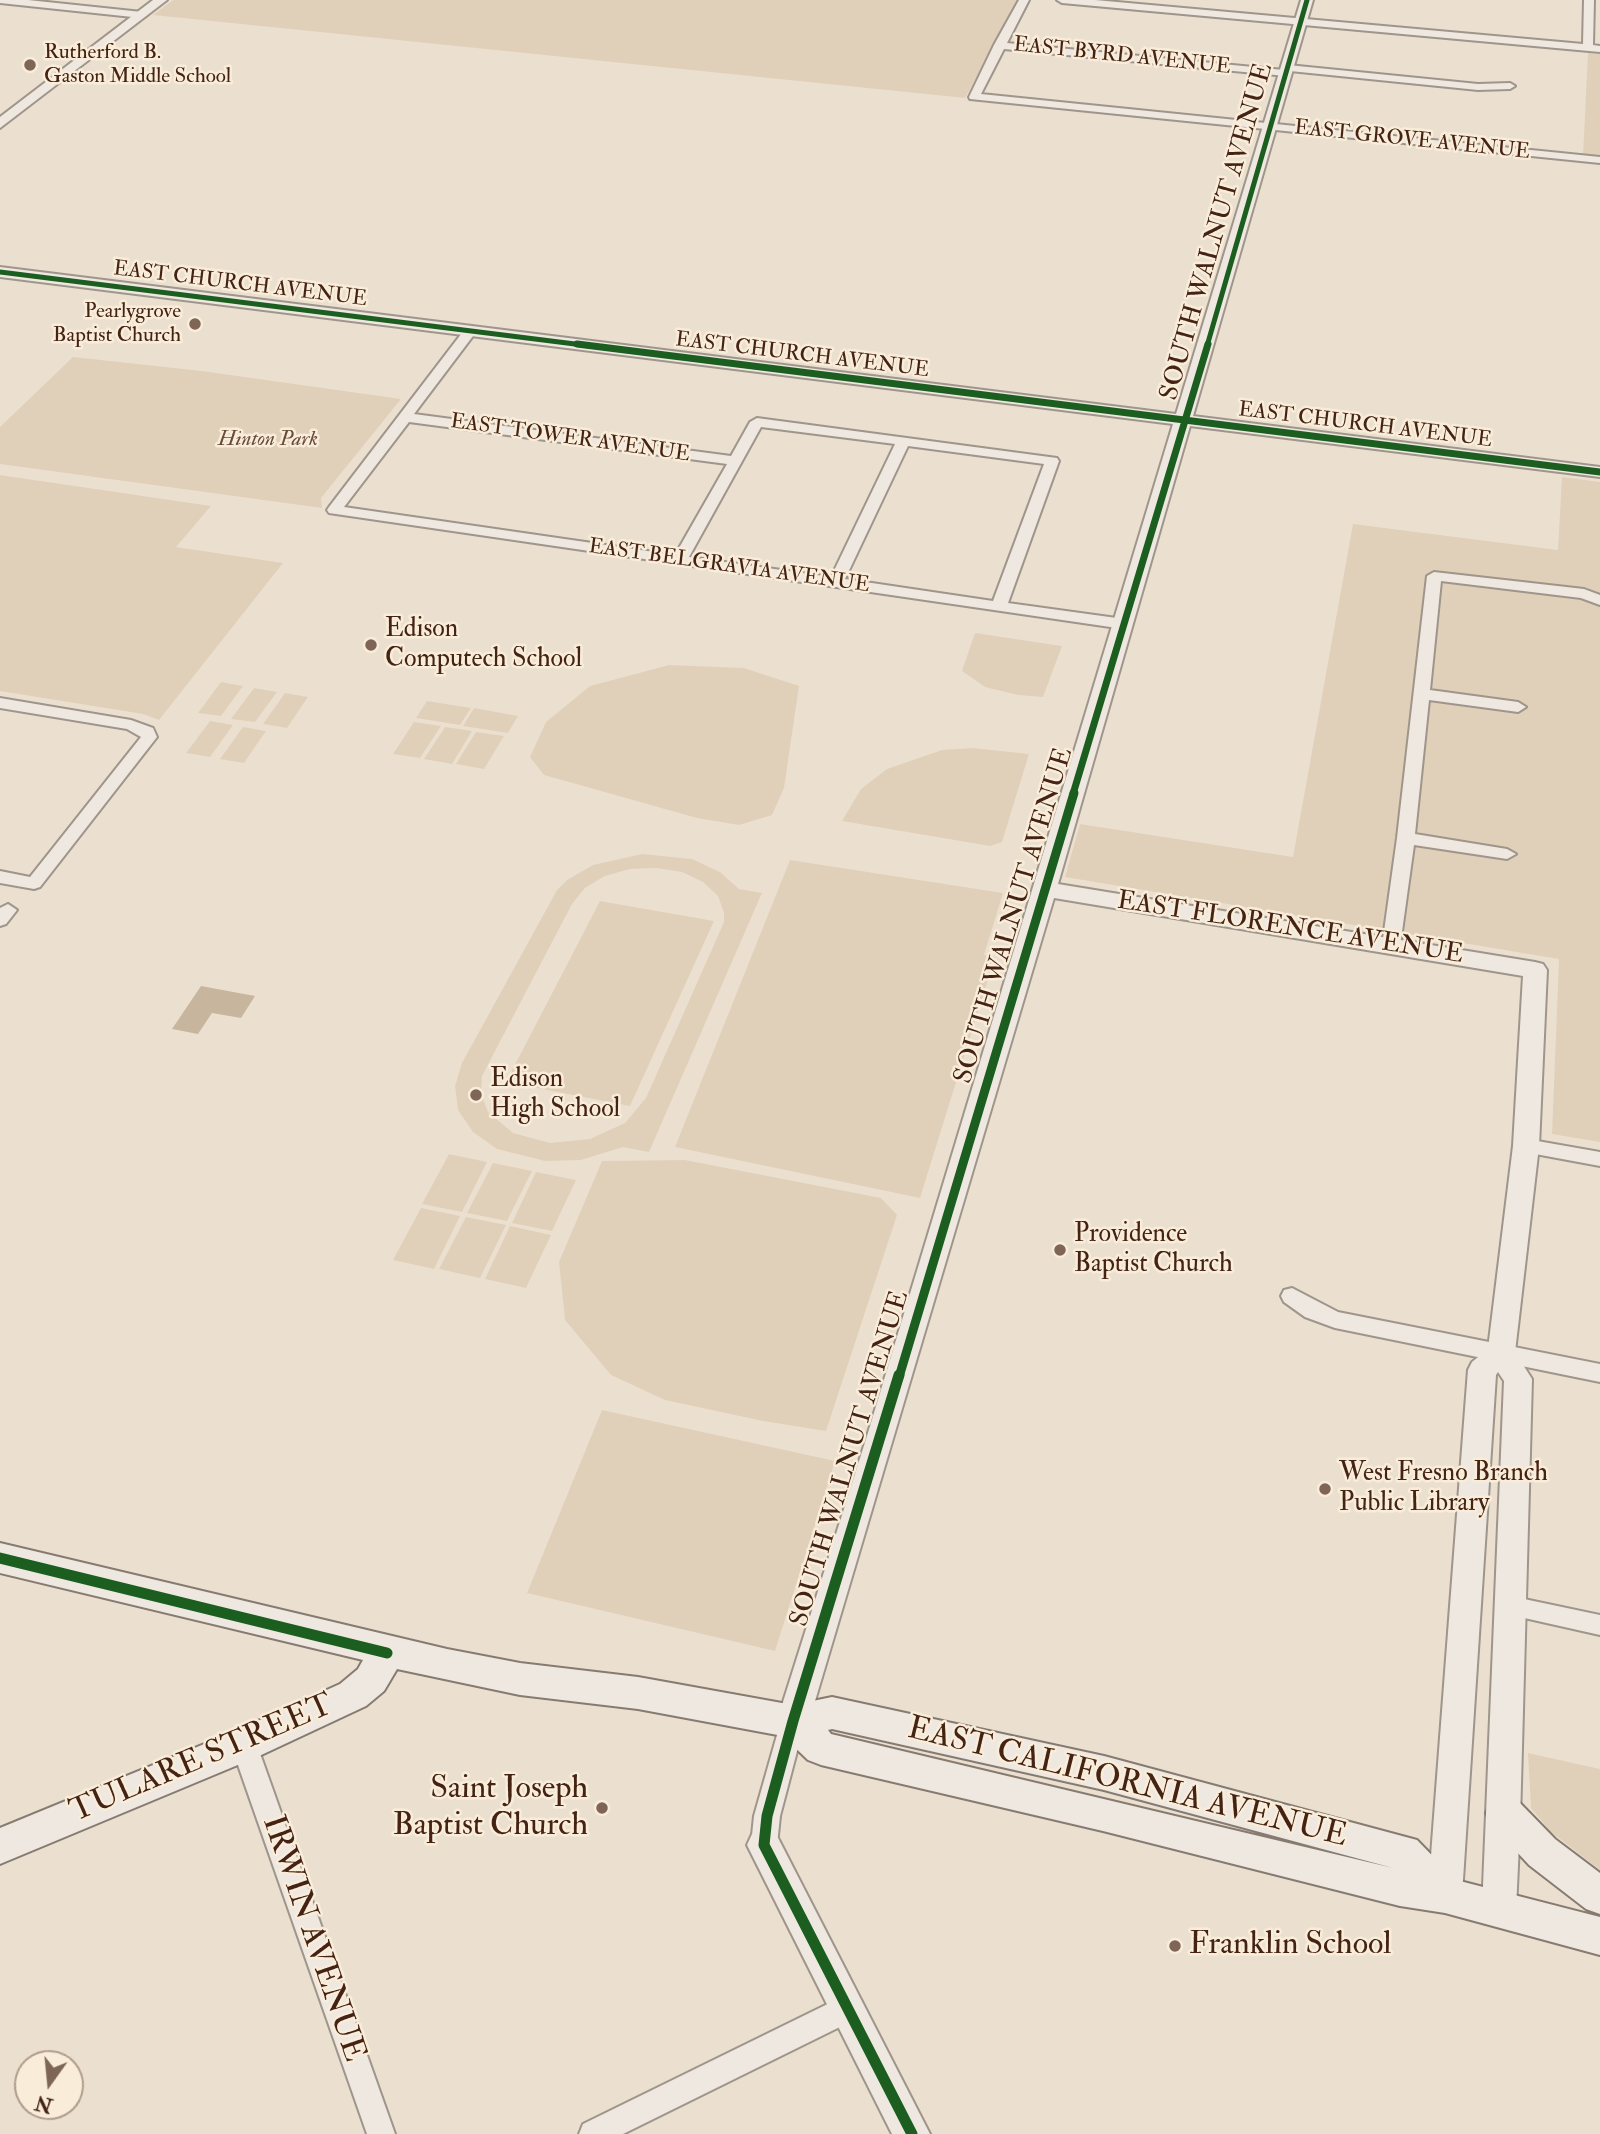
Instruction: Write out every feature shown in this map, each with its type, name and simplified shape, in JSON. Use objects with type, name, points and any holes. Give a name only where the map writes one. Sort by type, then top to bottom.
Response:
[{"type":"main road","points":[[0,1558],[387,1653],[520,1679],[638,1693],[793,1721]]},
{"type":"main road","name":"TULARE STREET","points":[[0,1846],[244,1745],[353,1695],[371,1680],[387,1653]]},
{"type":"main road","name":"EAST CALIFORNIA AVENUE","points":[[793,1721],[821,1748],[1396,1887],[1445,1895],[1600,1936]]},
{"type":"main road","points":[[1504,1813],[1542,1852],[1600,1896]]},
{"type":"street","points":[[0,0],[142,15]]},
{"type":"street","points":[[0,124],[161,0]]},
{"type":"street","points":[[999,45],[1024,0]]},
{"type":"street","points":[[1062,0],[1600,49]]},
{"type":"street","name":"SOUTH WALNUT AVENUE","points":[[764,1844],[767,1816],[793,1721],[1185,422],[1307,0]]},
{"type":"street","points":[[1588,47],[1589,0]]},
{"type":"street","name":"EAST BYRD AVENUE","points":[[999,45],[1478,87],[1510,86]]},
{"type":"street","name":"EAST GROVE AVENUE","points":[[999,45],[974,97],[1600,160]]},
{"type":"street","name":"EAST CHURCH AVENUE","points":[[0,272],[1600,472]]},
{"type":"street","points":[[405,417],[470,332]]},
{"type":"street","name":"EAST TOWER AVENUE","points":[[405,417],[736,461]]},
{"type":"street","name":"EAST BELGRAVIA AVENUE","points":[[405,417],[334,510],[1124,624]]},
{"type":"street","points":[[680,561],[757,422],[1052,461],[999,606]]},
{"type":"street","points":[[836,583],[902,441]]},
{"type":"street","points":[[1391,946],[1406,838],[1434,576],[1584,594],[1600,600]]},
{"type":"street","points":[[1421,694],[1518,708]]},
{"type":"street","points":[[0,703],[131,725],[147,731],[149,737],[34,883],[0,877]]},
{"type":"street","points":[[1406,838],[1507,854]]},
{"type":"street","name":"EAST FLORENCE AVENUE","points":[[1045,889],[1535,970],[1526,1146]]},
{"type":"street","points":[[1499,1910],[1518,1379],[1501,1354],[1526,1146],[1600,1159]]},
{"type":"street","points":[[1292,1296],[1313,1311],[1335,1320],[1600,1373]]},
{"type":"street","points":[[1445,1895],[1482,1370],[1501,1354]]},
{"type":"street","points":[[1510,1606],[1600,1625]]},
{"type":"street","name":"IRWIN AVENUE","points":[[244,1745],[381,2134]]},
{"type":"street","points":[[764,1844],[912,2134]]},
{"type":"street","points":[[593,2134],[846,2009]]},
{"type":"green space","points":[[173,0],[1019,0],[965,98],[153,15]]},
{"type":"green space","points":[[1588,53],[1600,54],[1600,156],[1583,155]]},
{"type":"green space","name":"Hinton Park","points":[[73,357],[202,371],[401,399],[321,498],[322,508],[0,464],[0,427]]},
{"type":"green space","points":[[0,475],[211,506],[176,547],[283,563],[159,720],[143,714],[0,691]]},
{"type":"green space","points":[[1562,477],[1600,482],[1600,1142],[1552,1134],[1559,959],[1065,877],[1080,824],[1293,857],[1353,524],[1558,550]]},
{"type":"green space","points":[[975,633],[1062,646],[1043,697],[1018,695],[985,687],[962,671]]},
{"type":"green space","points":[[669,665],[744,668],[799,686],[784,788],[772,815],[739,825],[697,818],[544,775],[530,757],[546,722],[590,686]]},
{"type":"green space","points":[[221,682],[243,686],[221,716],[198,713]]},
{"type":"green space","points":[[254,688],[277,692],[255,722],[231,719]]},
{"type":"green space","points":[[285,693],[308,697],[287,728],[263,724]]},
{"type":"green space","points":[[427,701],[471,708],[460,725],[416,718]]},
{"type":"green space","points":[[474,708],[518,716],[508,733],[463,726]]},
{"type":"green space","points":[[210,721],[233,725],[210,757],[186,753]]},
{"type":"green space","points":[[414,722],[441,726],[420,758],[393,754]]},
{"type":"green space","points":[[243,727],[266,731],[244,763],[220,759]]},
{"type":"green space","points":[[445,727],[472,731],[452,764],[424,759]]},
{"type":"green space","points":[[476,732],[504,736],[484,769],[456,764]]},
{"type":"green space","points":[[973,748],[1029,754],[1002,842],[990,846],[842,821],[861,789],[887,769],[942,750]]},
{"type":"green space","points":[[642,854],[692,859],[720,872],[739,889],[762,893],[649,1152],[623,1147],[581,1160],[545,1161],[497,1149],[473,1132],[458,1110],[455,1086],[462,1063],[557,890],[567,880],[593,865]],"holes":[[[656,868],[682,872],[703,882],[718,896],[724,922],[646,1098],[625,1123],[590,1139],[550,1143],[513,1133],[488,1112],[481,1094],[482,1076],[572,904],[585,888],[605,876],[630,869]]]},
{"type":"green space","points":[[790,860],[1003,893],[984,955],[995,957],[920,1198],[675,1147]]},
{"type":"green space","points":[[600,901],[714,921],[630,1106],[506,1082]]},
{"type":"green space","points":[[449,1154],[487,1162],[462,1212],[422,1204]]},
{"type":"green space","points":[[685,1160],[881,1198],[897,1215],[826,1431],[665,1400],[611,1375],[565,1320],[559,1262],[602,1161]]},
{"type":"green space","points":[[493,1163],[532,1171],[507,1221],[467,1213]]},
{"type":"green space","points":[[536,1172],[576,1180],[552,1231],[512,1223]]},
{"type":"green space","points":[[421,1208],[460,1216],[434,1269],[393,1260]]},
{"type":"green space","points":[[466,1217],[506,1225],[480,1278],[439,1269]]},
{"type":"green space","points":[[510,1226],[551,1235],[526,1288],[485,1279]]},
{"type":"green space","points":[[602,1410],[835,1461],[775,1651],[527,1593]]},
{"type":"green space","points":[[1528,1753],[1600,1769],[1600,1870],[1551,1832],[1531,1808]]},
{"type":"shaded area","points":[[201,986],[255,996],[241,1018],[212,1013],[198,1034],[172,1029]]},
{"type":"cycle path","points":[[912,2134],[764,1845],[767,1816],[793,1721],[1185,422],[1307,0]]},
{"type":"cycle path","points":[[0,272],[1600,472]]},
{"type":"cycle path","points":[[0,1558],[387,1653]]},
{"type":"place","name":"Rutherford B. Gaston Middle School","points":[[30,65]]},
{"type":"place","name":"Pearlygrove Baptist Church","points":[[195,324]]},
{"type":"place","name":"Edison Computech School","points":[[371,645]]},
{"type":"place","name":"Edison High School","points":[[476,1095]]},
{"type":"place","name":"Providence Baptist Church","points":[[1060,1250]]},
{"type":"place","name":"West Fresno Branch Public Library","points":[[1325,1489]]},
{"type":"place","name":"Saint Joseph Baptist Church","points":[[602,1808]]},
{"type":"place","name":"Franklin School","points":[[1175,1946]]}]
